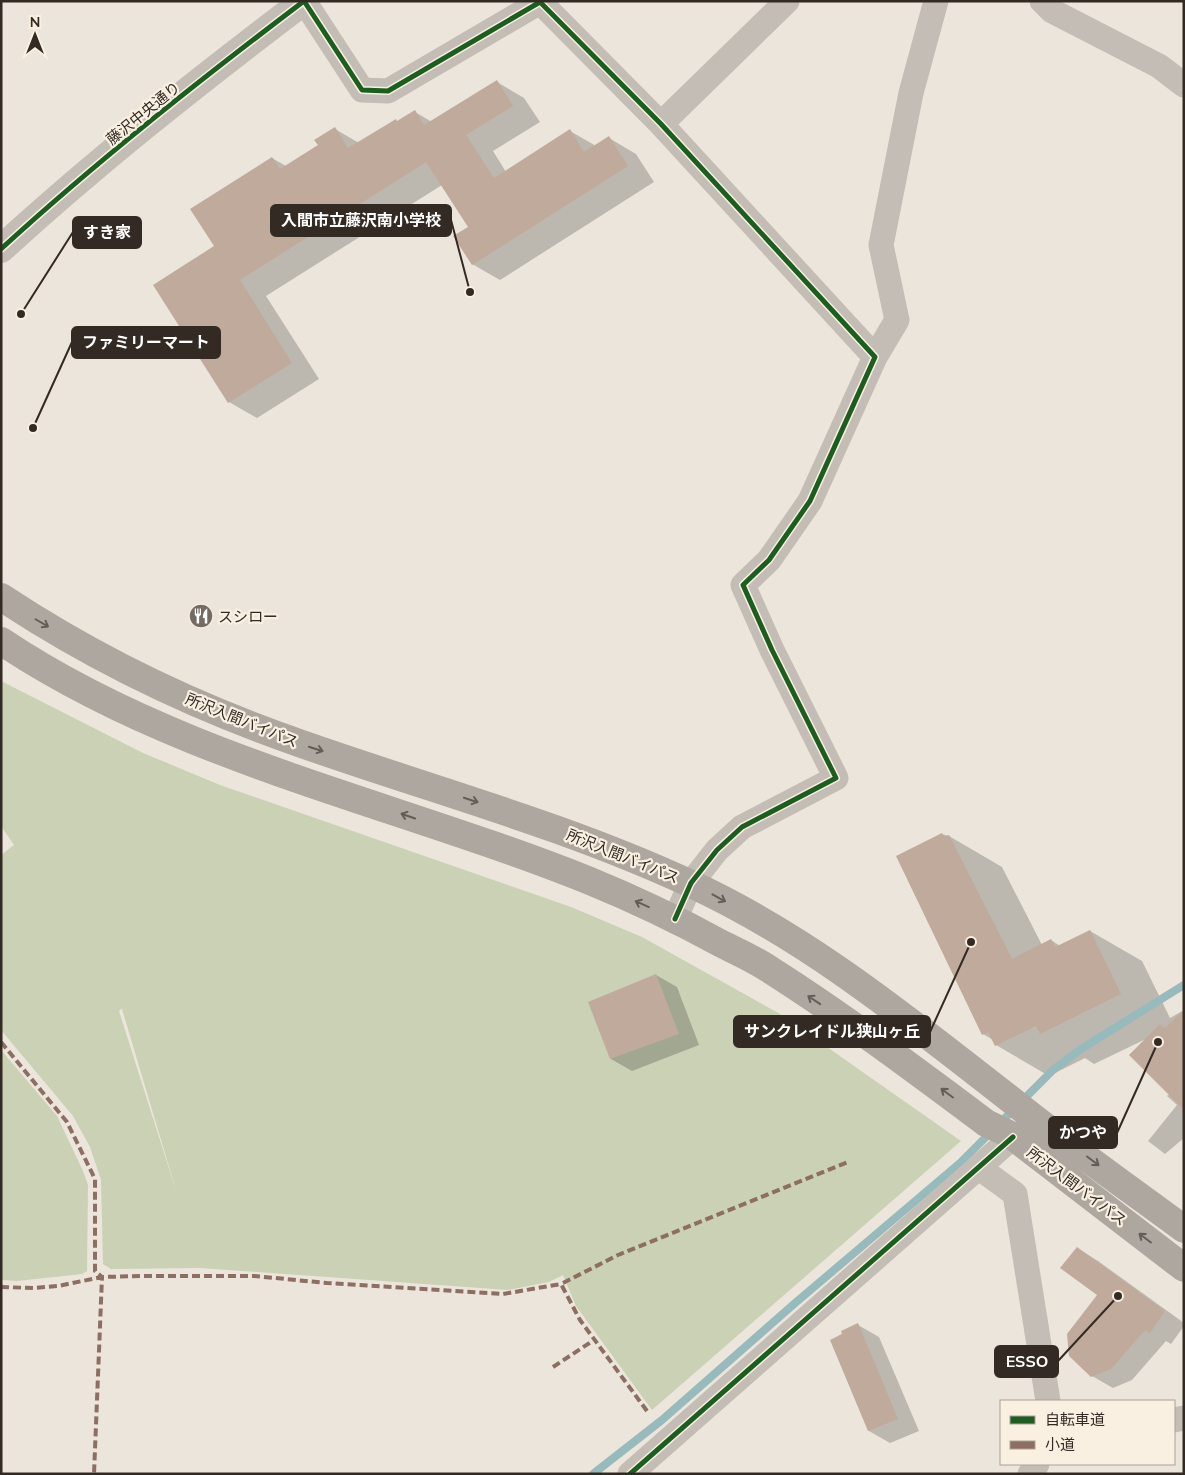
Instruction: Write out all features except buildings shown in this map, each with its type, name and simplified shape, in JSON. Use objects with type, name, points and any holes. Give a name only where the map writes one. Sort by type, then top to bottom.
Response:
[{"type":"highway","name":"所沢入間バイパス","points":[[1,596],[37,620],[118,666],[178,694],[296,742],[508,812],[602,846],[691,883],[781,932],[862,985],[1039,1122],[1184,1229]]},
{"type":"highway","name":"所沢入間バイパス","points":[[1,641],[102,700],[162,726],[287,775],[496,846],[592,882],[675,919],[767,967],[986,1123],[1012,1136],[1184,1268]]},
{"type":"street","points":[[304,1],[362,90],[388,91],[540,2],[661,124],[875,357]]},
{"type":"street","name":"藤沢中央通り","points":[[1,249],[40,214],[222,64],[304,1]]},
{"type":"street","points":[[661,124],[787,1]]},
{"type":"street","points":[[675,919],[691,883],[717,850],[742,827],[836,778],[772,650],[744,585],[769,560],[810,501],[875,357],[897,320],[881,245],[911,93],[936,1]]},
{"type":"street","points":[[1042,1],[1052,11],[1159,66],[1184,85]]},
{"type":"street","points":[[630,1474],[1012,1136]]},
{"type":"street","points":[[978,1167],[1015,1194],[1048,1400]]},
{"type":"green space","points":[[1,681],[143,753],[220,785],[571,907],[642,937],[780,1014],[961,1141],[652,1410],[576,1306],[563,1275],[549,1282],[508,1290],[200,1268],[111,1269],[103,1264],[101,1180],[90,1147],[73,1116],[1,1030],[1,855],[14,845],[1,826]],"holes":[[[122,1009],[178,1197],[119,1011]]]},
{"type":"green space","points":[[1,1050],[57,1116],[83,1171],[88,1185],[87,1271],[82,1274],[17,1281],[1,1280]]},
{"type":"waterway","points":[[1000,1123],[1053,1070],[1081,1049],[1184,985]]},
{"type":"waterway","points":[[593,1474],[662,1420],[794,1304],[960,1163],[992,1131]]},
{"type":"marked path","points":[[1,1042],[67,1122],[95,1179],[95,1271],[102,1277],[94,1474]]},
{"type":"marked path","points":[[647,1411],[580,1320],[561,1284],[618,1255],[848,1162]]},
{"type":"marked path","points":[[1,1287],[33,1288],[58,1286],[102,1277],[141,1276],[254,1276],[327,1283],[503,1294],[561,1284]]},
{"type":"marked path","points":[[553,1367],[594,1340]]},
{"type":"cycle path","points":[[304,1],[362,90],[388,91],[540,2],[661,124],[875,357],[810,501],[769,560],[743,585],[772,650],[836,778],[742,827],[717,850],[691,883],[675,919]]},
{"type":"cycle path","points":[[1,249],[74,184],[226,61],[304,1]]},
{"type":"cycle path","points":[[630,1474],[1013,1137]]},
{"type":"place","name":"入間市立藤沢南小学校","points":[[470,292]]},
{"type":"place","name":"すき家","points":[[21,314]]},
{"type":"place","name":"ファミリーマート","points":[[33,428]]},
{"type":"place","name":"スシロー","points":[[201,616]]},
{"type":"place","name":"サンクレイドル狭山ヶ丘","points":[[971,942]]},
{"type":"place","name":"かつや","points":[[1158,1042]]},
{"type":"place","name":"ESSO","points":[[1118,1296]]}]
